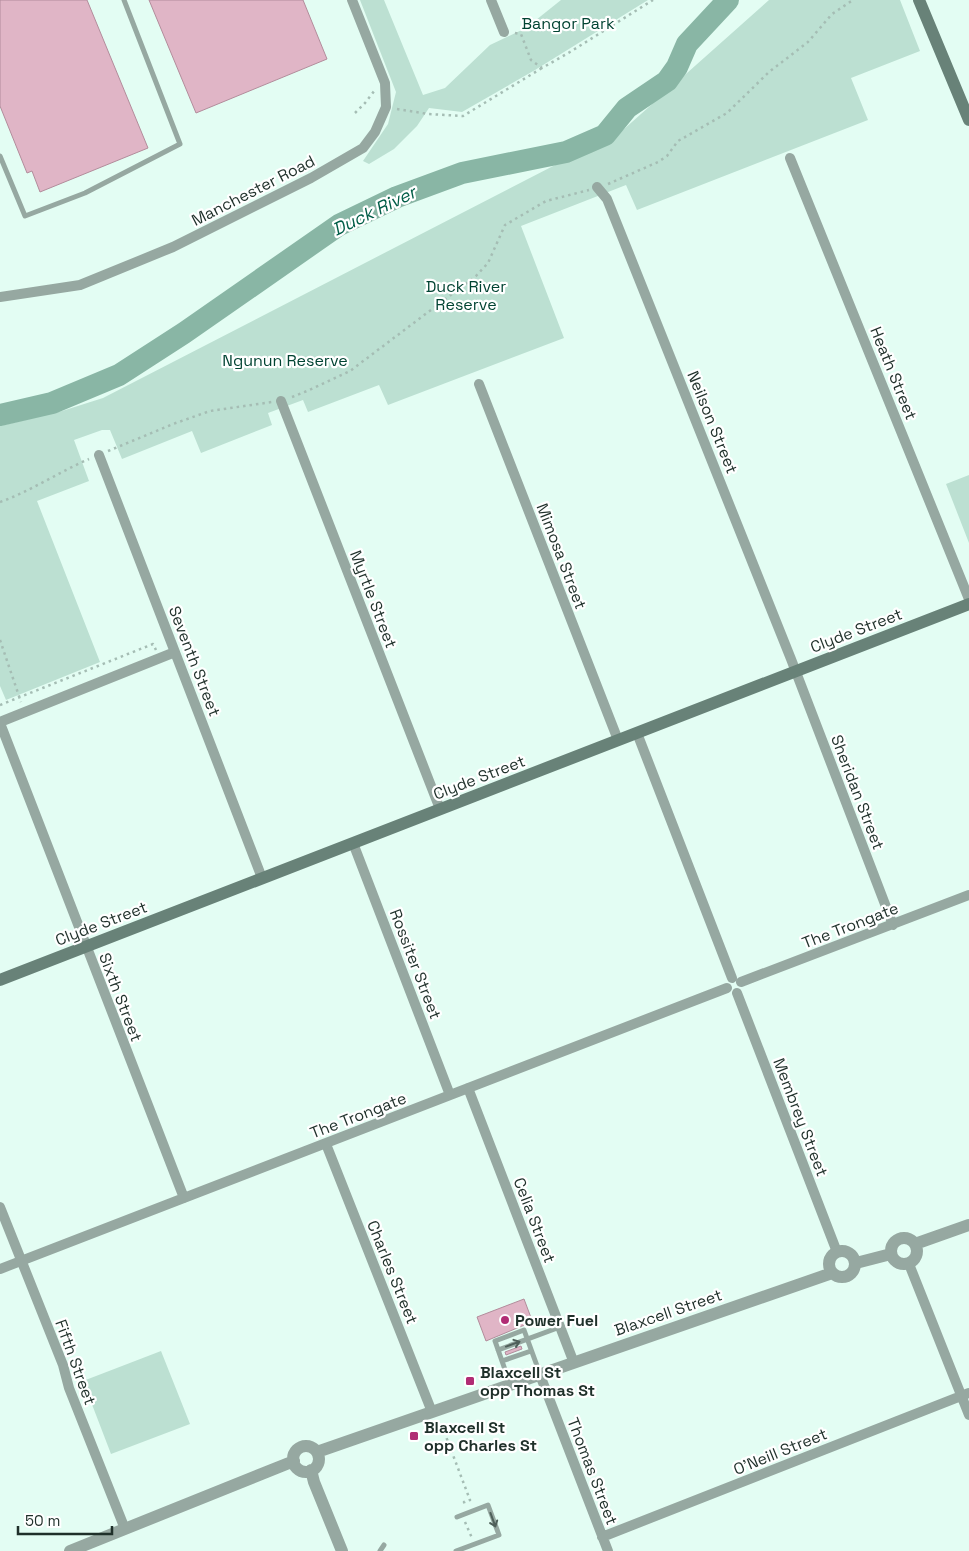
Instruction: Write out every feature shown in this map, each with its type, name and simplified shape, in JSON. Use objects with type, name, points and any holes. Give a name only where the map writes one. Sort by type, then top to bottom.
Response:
[{"type":"main road","points":[[919,0],[969,120]]},
{"type":"main road","name":"Clyde Street","points":[[0,979],[969,604]]},
{"type":"street","name":"Manchester Road","points":[[0,297],[80,285],[173,246],[311,178],[363,148],[375,132],[386,107],[385,83],[352,0]]},
{"type":"street","points":[[491,0],[504,32]]},
{"type":"street","name":"Heath Street","points":[[790,158],[969,599]]},
{"type":"street","name":"Neilson Street","points":[[597,187],[607,199],[796,671]]},
{"type":"street","name":"Mimosa Street","points":[[479,384],[618,740]]},
{"type":"street","name":"Myrtle Street","points":[[281,400],[440,809]]},
{"type":"street","name":"Seventh Street","points":[[99,455],[262,878]]},
{"type":"street","points":[[0,722],[175,652]]},
{"type":"street","name":"Sheridan Street","points":[[796,671],[893,924]]},
{"type":"street","name":"Sixth Street","points":[[0,722],[85,947],[184,1198]]},
{"type":"street","points":[[637,733],[733,983]]},
{"type":"street","name":"Rossiter Street","points":[[353,843],[450,1096]]},
{"type":"street","name":"The Trongate","points":[[0,1269],[450,1096],[733,983],[969,895]]},
{"type":"street","name":"Membrey Street","points":[[733,983],[730,992],[737,993],[837,1252]]},
{"type":"street","name":"Celia Street","points":[[468,1088],[574,1363]]},
{"type":"street","name":"Charles Street","points":[[326,1144],[432,1412]]},
{"type":"street","name":"Fifth Street","points":[[0,1207],[125,1528]]},
{"type":"street","points":[[915,1244],[969,1225]]},
{"type":"street","points":[[908,1238],[915,1244],[917,1255],[913,1262],[909,1264],[898,1263],[891,1254],[892,1245],[899,1239],[908,1238]]},
{"type":"street","points":[[841,1251],[853,1255],[856,1263],[854,1271],[848,1276],[839,1277],[832,1273],[829,1261],[837,1252],[841,1251]]},
{"type":"street","points":[[856,1263],[891,1254]]},
{"type":"street","points":[[909,1264],[965,1394],[969,1415]]},
{"type":"street","name":"Blaxcell Street","points":[[317,1452],[832,1273]]},
{"type":"street","name":"Thomas Street","points":[[540,1374],[608,1551]]},
{"type":"street","name":"O'Neill Street","points":[[602,1537],[965,1394]]},
{"type":"street","points":[[308,1446],[317,1452],[319,1460],[315,1468],[311,1470],[300,1470],[294,1461],[295,1453],[300,1448],[308,1446]]},
{"type":"street","points":[[70,1551],[294,1461]]},
{"type":"street","points":[[311,1470],[342,1551]]},
{"type":"lane","points":[[0,156],[26,216],[85,193],[180,144],[124,0]]},
{"type":"lane","points":[[498,1350],[560,1327]]},
{"type":"lane","points":[[510,1385],[494,1341],[524,1330],[540,1374]]},
{"type":"lane","points":[[502,1361],[531,1350]]},
{"type":"lane","points":[[456,1551],[499,1535],[488,1505],[457,1517]]},
{"type":"lane","points":[[380,1551],[384,1545],[387,1551]]},
{"type":"path","points":[[386,107],[428,114],[463,116],[653,0]]},
{"type":"path","points":[[0,502],[17,496],[67,469],[173,424],[210,411],[281,400],[307,391],[350,370],[476,276],[488,263],[505,225],[546,201],[597,187],[658,162],[667,156],[678,141],[727,113],[769,72],[808,42],[832,14],[848,1],[853,0]]},
{"type":"path","points":[[504,32],[521,34],[531,60],[542,68]]},
{"type":"path","points":[[355,113],[365,104],[376,88],[385,83]]},
{"type":"path","points":[[0,640],[25,712]]},
{"type":"path","points":[[0,705],[153,644],[159,658]]},
{"type":"path","points":[[442,1426],[470,1500],[464,1502],[465,1520],[474,1544]]},
{"type":"green space","name":"Bangor Park","points":[[360,0],[384,0],[423,95],[445,88],[490,45],[526,28],[561,0],[648,0],[535,70],[462,112],[429,108],[417,126],[394,149],[369,164],[363,161],[388,124],[396,92]]},
{"type":"green space","points":[[769,0],[900,0],[920,51],[851,78],[868,120],[637,210],[626,185],[521,226],[564,338],[388,405],[379,385],[308,412],[303,400],[268,413],[272,425],[201,453],[192,431],[122,459],[110,430],[102,430],[74,440],[89,481],[37,501],[100,662],[6,700],[0,686],[0,426],[62,411],[103,398],[623,130]]},
{"type":"green space","points":[[969,475],[969,543],[946,484]]},
{"type":"green space","points":[[161,1351],[190,1424],[111,1454],[83,1381]]},
{"type":"building","points":[[0,0],[87,0],[148,148],[40,192],[32,171],[27,173],[0,106]]},
{"type":"building","points":[[149,0],[303,0],[327,59],[196,113]]},
{"type":"building","name":"Power Fuel","points":[[524,1299],[533,1323],[486,1341],[477,1317]]},
{"type":"building","points":[[521,1346],[522,1349],[506,1355],[505,1352]]},
{"type":"waterway","name":"Duck River","points":[[0,415],[52,403],[119,375],[184,333],[339,225],[397,197],[462,173],[566,152],[605,135],[627,108],[667,81],[677,67],[687,44],[728,0]]},
{"type":"place","name":"Power Fuel","points":[[505,1320]]},
{"type":"place","name":"Blaxcell St opp Thomas St","points":[[470,1381]]},
{"type":"place","name":"Blaxcell St opp Charles St","points":[[414,1436]]},
{"type":"park label","name":"Duck River Reserve","points":[[466,295]]},
{"type":"park label","name":"Ngunun Reserve","points":[[285,360]]}]
